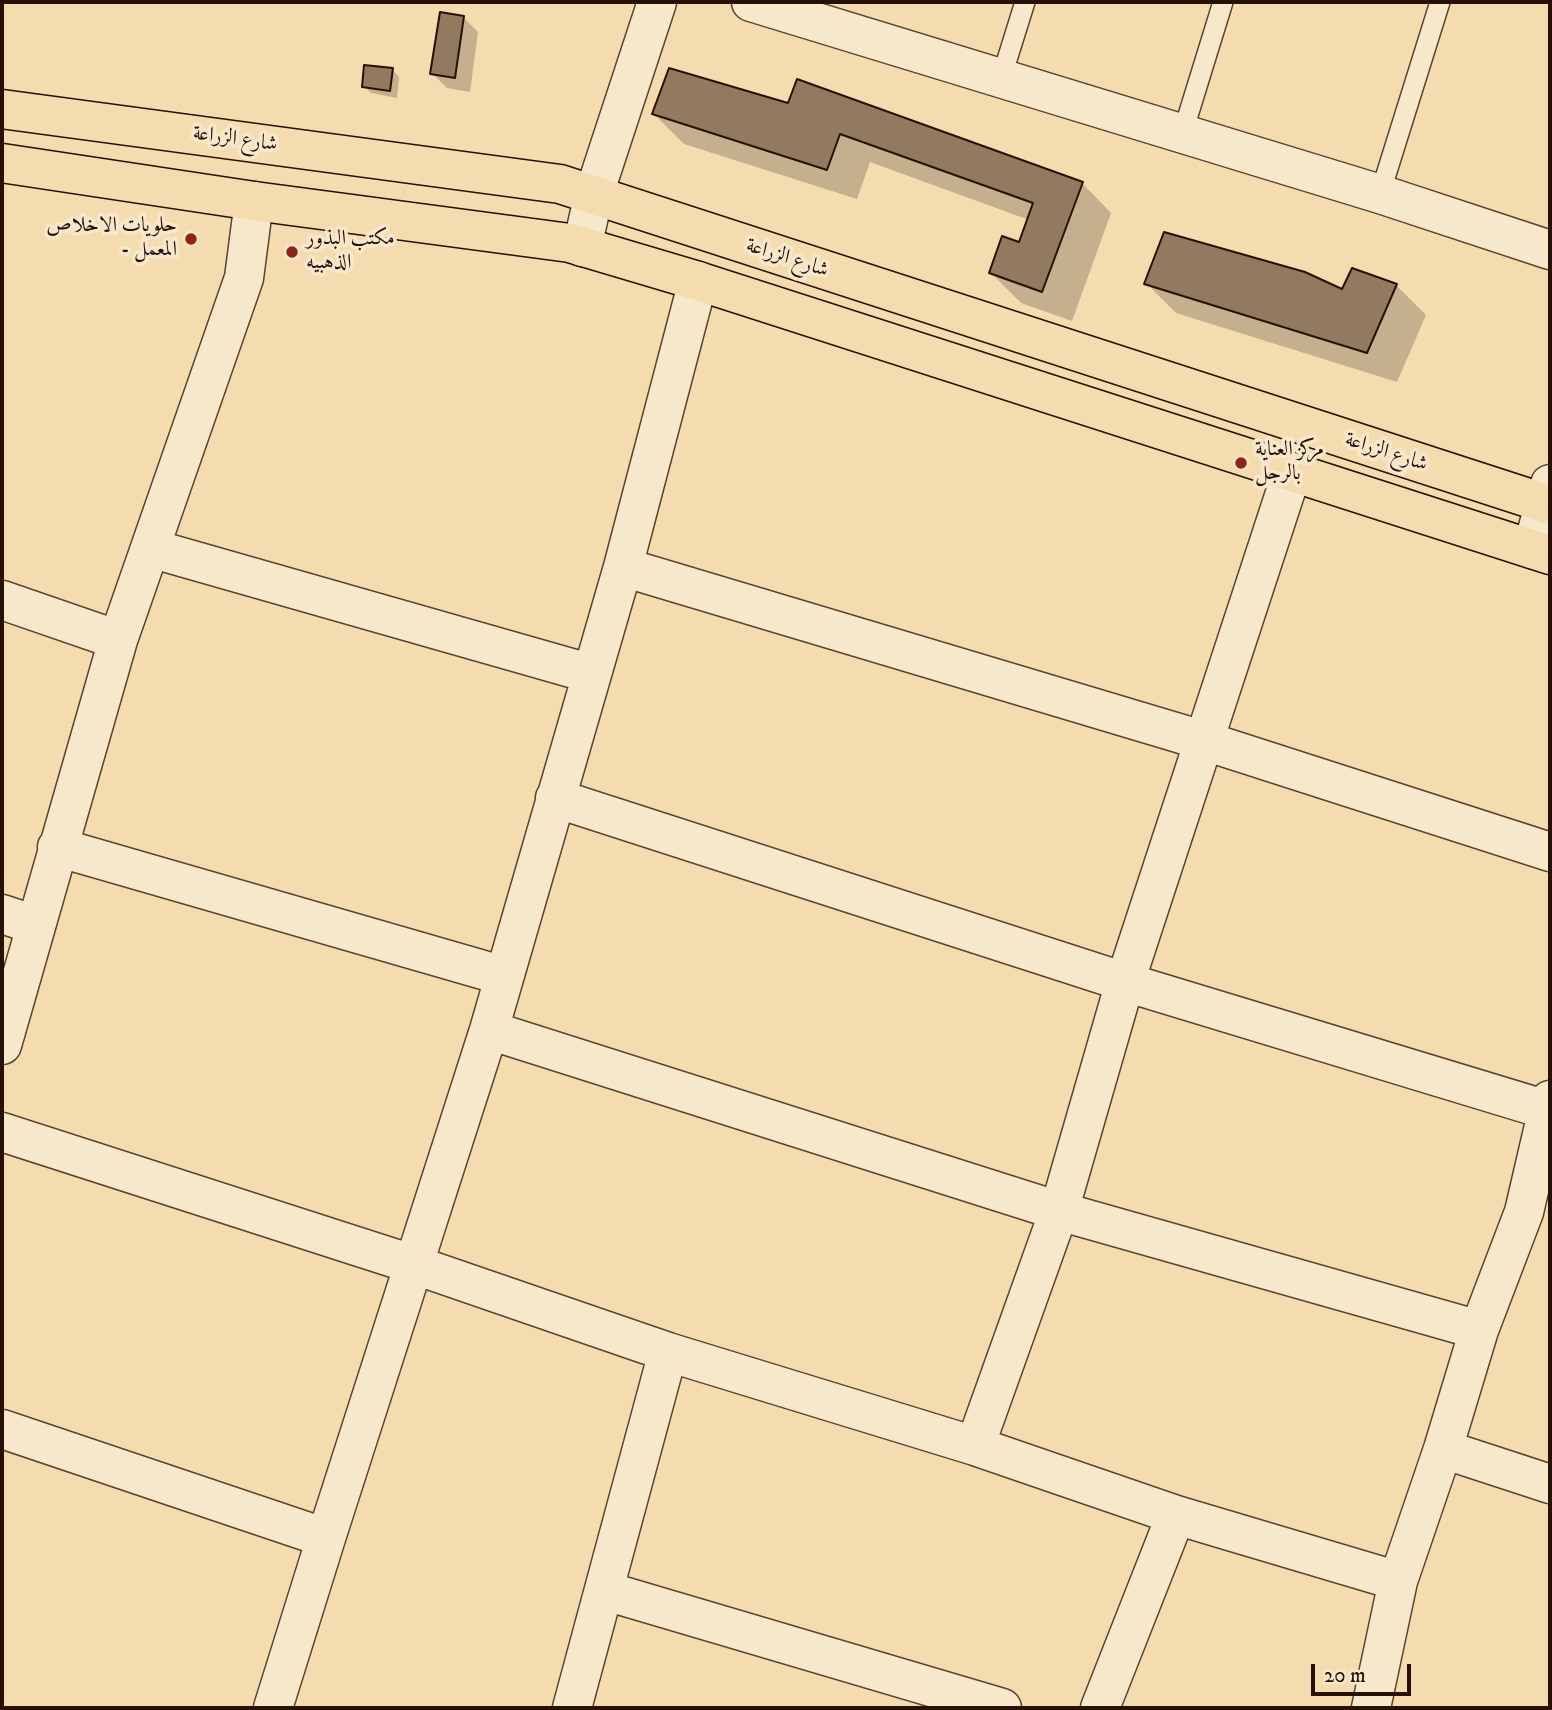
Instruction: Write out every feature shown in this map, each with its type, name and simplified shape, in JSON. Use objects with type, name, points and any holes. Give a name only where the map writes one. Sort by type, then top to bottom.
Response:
[{"type":"main road","name":"شارع الزراعة","points":[[2,108],[560,184],[1548,498]]},
{"type":"main road","points":[[2,163],[582,247],[698,281],[1541,552]]},
{"type":"street","points":[[582,247],[594,194],[657,2]]},
{"type":"street","points":[[751,2],[1380,194],[1550,250]]},
{"type":"street","points":[[2,1045],[19,919],[57,847],[118,640],[244,278],[254,201]]},
{"type":"street","points":[[273,1708],[489,1030],[623,567],[698,281]]},
{"type":"street","points":[[975,1446],[1059,1211],[1125,982],[1292,472]]},
{"type":"street","points":[[1541,552],[1548,498]]},
{"type":"street","points":[[150,548],[592,674]]},
{"type":"street","points":[[623,567],[1205,741],[1550,852]]},
{"type":"street","points":[[2,600],[118,640]]},
{"type":"street","points":[[555,798],[1125,982],[1549,1105],[1537,1216],[1479,1330],[1444,1449],[1398,1581],[1371,1708]]},
{"type":"street","points":[[57,847],[504,976]]},
{"type":"street","points":[[489,1030],[1059,1211],[1479,1330]]},
{"type":"street","points":[[2,1132],[415,1265],[668,1352],[975,1446],[1176,1516],[1398,1581]]},
{"type":"street","points":[[572,1708],[606,1591],[668,1352]]},
{"type":"street","points":[[2,1429],[326,1538]]},
{"type":"street","points":[[1444,1449],[1550,1484]]},
{"type":"street","points":[[1100,1708],[1176,1516]]},
{"type":"street","points":[[606,1591],[910,1695],[1002,1708]]},
{"type":"lane","points":[[1001,79],[1025,2]]},
{"type":"lane","points":[[1182,135],[1223,2]]},
{"type":"lane","points":[[1380,194],[1440,2]]},
{"type":"building","points":[[440,12],[464,16],[455,78],[430,74]]},
{"type":"building","points":[[364,65],[393,68],[390,91],[362,87]]},
{"type":"building","points":[[669,68],[788,103],[797,79],[1083,182],[1042,292],[989,273],[1002,236],[1019,242],[1033,203],[840,134],[827,170],[652,114]]},
{"type":"building","points":[[1164,232],[1305,272],[1342,289],[1352,268],[1397,284],[1367,353],[1144,284]]},
{"type":"place","name":"حلويات الاخلاص - المعمل","points":[[191,239]]},
{"type":"place","name":"مكتب البذور الذهبيه","points":[[292,252]]},
{"type":"place","name":"مركز العناية بالرجل","points":[[1241,463]]}]
